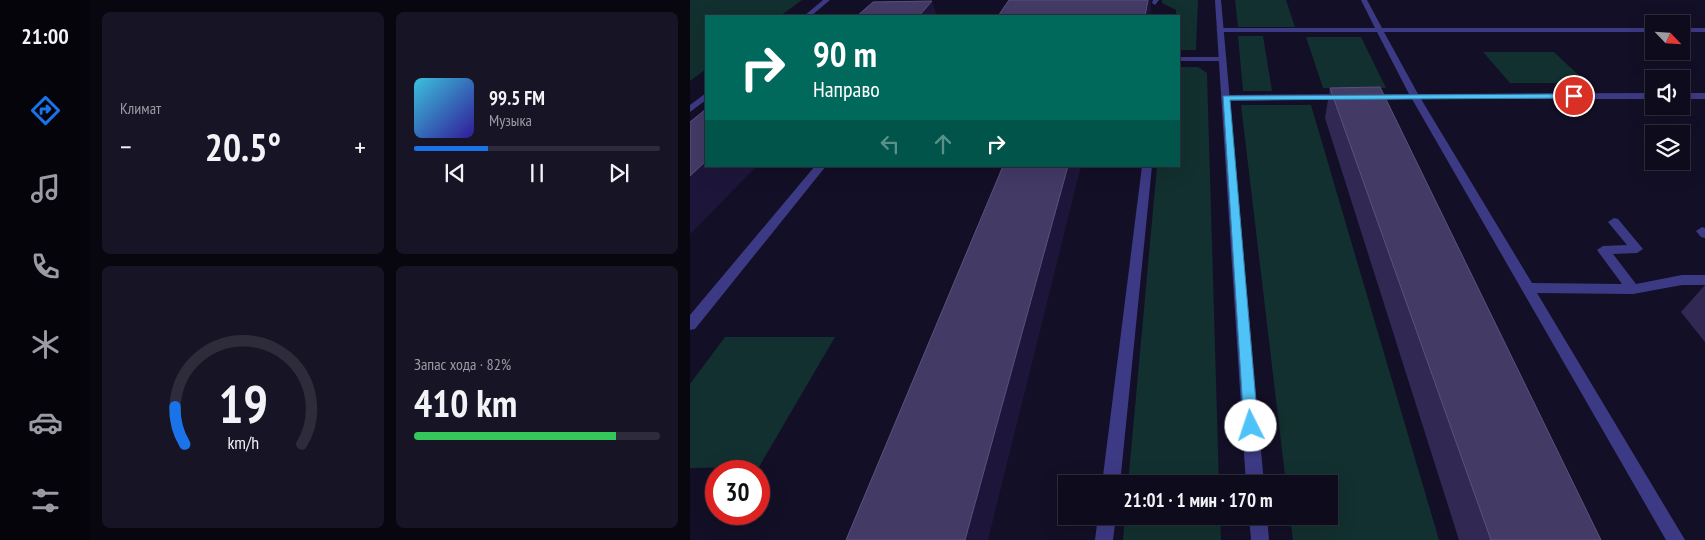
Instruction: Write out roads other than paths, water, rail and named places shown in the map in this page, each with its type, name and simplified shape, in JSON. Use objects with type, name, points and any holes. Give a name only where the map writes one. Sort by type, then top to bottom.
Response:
[{"type":"street","points":[[808,15],[828,0]]},
{"type":"street","points":[[1218,0],[1255,475]]},
{"type":"street","points":[[1364,0],[1415,97],[1676,540]]},
{"type":"street","points":[[1220,30],[1645,30]]},
{"type":"street","points":[[1690,30],[1705,30]]},
{"type":"street","points":[[1180,59],[1222,59]]},
{"type":"street","points":[[1225,98],[1645,96]]},
{"type":"street","points":[[1690,96],[1705,96]]},
{"type":"street","points":[[690,108],[705,97]]},
{"type":"street","points":[[690,325],[820,167]]},
{"type":"street","points":[[1111,475],[1147,167]]},
{"type":"street","points":[[1614,222],[1637,249],[1603,250],[1633,289]]},
{"type":"street","points":[[1528,288],[1633,289],[1682,280],[1705,280]]},
{"type":"street","points":[[1104,540],[1106,525]]},
{"type":"street","points":[[1259,525],[1260,540]]}]
